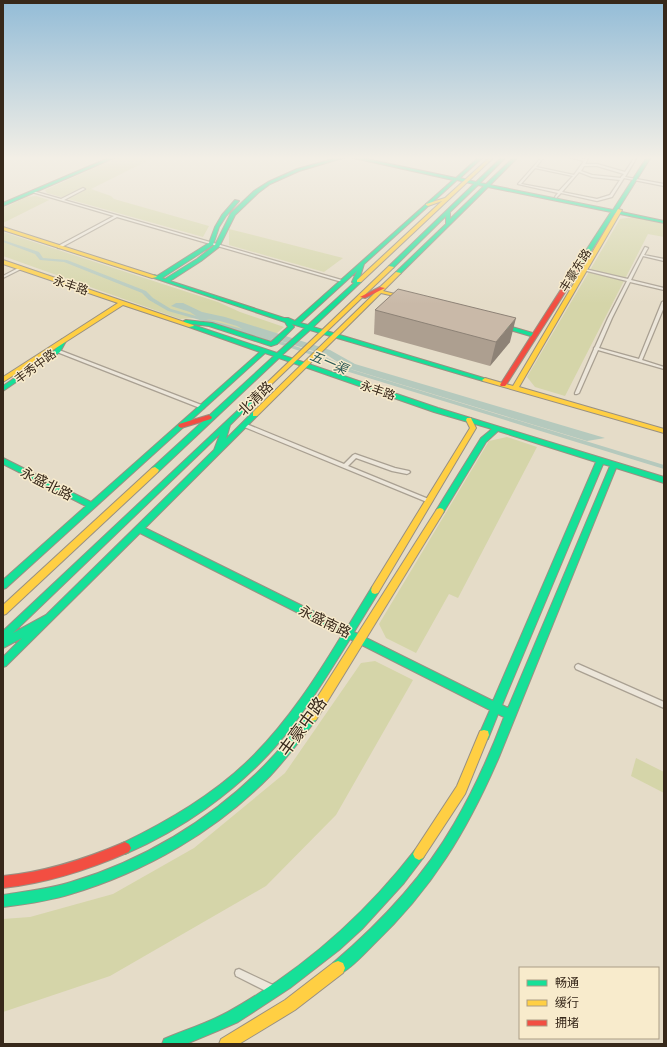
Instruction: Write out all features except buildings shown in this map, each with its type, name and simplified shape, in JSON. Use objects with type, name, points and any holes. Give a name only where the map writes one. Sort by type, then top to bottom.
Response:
[{"type":"street","points":[[82,206],[343,281]]},
{"type":"street","points":[[215,245],[216,227],[224,215],[233,206]]},
{"type":"street","points":[[166,281],[215,245],[231,216],[241,206]]},
{"type":"street","name":"北清路","points":[[296,323],[427,206]]},
{"type":"street","name":"北清路","points":[[3,611],[439,206]]},
{"type":"street","name":"北清路","points":[[3,637],[324,332],[448,211],[451,206]]},
{"type":"street","points":[[334,336],[466,206]]},
{"type":"street","points":[[592,206],[664,222]]},
{"type":"street","points":[[597,206],[616,211],[664,219]]},
{"type":"street","name":"丰豪东路","points":[[503,385],[534,335],[619,206]]},
{"type":"street","points":[[448,211],[448,224]]},
{"type":"street","name":"丰豪东路","points":[[515,388],[585,270],[616,211]]},
{"type":"street","points":[[59,247],[117,216]]},
{"type":"street","points":[[3,228],[286,319],[296,323],[304,330],[324,332],[664,431]]},
{"type":"street","points":[[158,278],[215,245]]},
{"type":"street","points":[[576,393],[596,348],[646,248]]},
{"type":"street","points":[[642,255],[664,260]]},
{"type":"street","name":"永丰路","points":[[3,262],[277,355],[304,366],[470,420],[664,480]]},
{"type":"street","points":[[354,284],[362,264]]},
{"type":"street","points":[[3,277],[21,268]]},
{"type":"street","points":[[585,270],[664,289]]},
{"type":"street","points":[[356,300],[380,290],[412,301]]},
{"type":"street","points":[[640,361],[664,302]]},
{"type":"street","name":"丰秀中路","points":[[3,380],[64,339],[122,303]]},
{"type":"street","points":[[178,322],[210,324],[266,343],[275,343],[289,330],[290,324],[286,319]]},
{"type":"street","points":[[496,324],[534,335]]},
{"type":"street","name":"北清路","points":[[3,663],[334,336]]},
{"type":"street","name":"丰秀中路","points":[[3,389],[58,351],[64,339]]},
{"type":"street","points":[[596,348],[664,368]]},
{"type":"street","points":[[58,351],[202,407]]},
{"type":"street","name":"北清路","points":[[3,586],[264,351]]},
{"type":"street","points":[[181,426],[213,416]]},
{"type":"street","name":"丰豪中路","points":[[3,882],[42,876],[79,866],[148,838],[215,794],[243,772],[295,715],[349,634],[473,428],[470,420]]},
{"type":"street","points":[[217,452],[228,423]]},
{"type":"street","points":[[244,425],[429,501]]},
{"type":"street","name":"丰豪中路","points":[[3,901],[68,889],[102,878],[158,852],[201,825],[254,783],[280,757],[308,721],[361,639],[482,440],[498,428]]},
{"type":"street","points":[[345,466],[356,456],[394,470],[407,472]]},
{"type":"street","name":"永盛北路","points":[[3,460],[92,506]]},
{"type":"street","points":[[169,1044],[232,1017],[274,990],[309,964],[355,927],[402,876],[439,828],[461,790],[600,461]]},
{"type":"street","points":[[226,1044],[288,1006],[337,970],[366,944],[414,892],[447,847],[472,803],[511,715],[614,465]]},
{"type":"street","name":"永盛南路","points":[[139,529],[511,715]]},
{"type":"street","points":[[3,644],[48,618]]},
{"type":"street","points":[[578,667],[664,705]]},
{"type":"street","points":[[239,973],[274,990]]},
{"type":"green space","points":[[8,206],[37,206],[3,223],[3,208]]},
{"type":"green space","points":[[93,206],[138,206],[209,226],[203,237]]},
{"type":"green space","points":[[633,217],[664,224],[664,237],[648,234],[565,396],[535,387],[527,377],[620,219]]},
{"type":"green space","points":[[229,229],[343,258],[324,272],[229,245]]},
{"type":"green space","points":[[3,232],[218,302],[240,312],[284,327],[270,339],[195,318],[180,319],[3,256]]},
{"type":"green space","points":[[507,437],[537,447],[458,598],[449,594],[416,653],[386,638],[379,624],[489,441]]},
{"type":"green space","points":[[375,661],[413,680],[336,815],[266,886],[110,976],[3,1012],[3,919],[30,917],[113,894],[194,848],[285,773],[361,663]]},
{"type":"green space","points":[[636,758],[664,772],[664,793],[631,776]]},
{"type":"shaded area","points":[[176,303],[183,303],[202,312],[225,317],[330,350],[355,364],[605,438],[587,441],[347,368],[327,355],[244,330],[237,326],[220,321],[199,318],[190,312],[171,306]]},
{"type":"waterway","name":"五一渠","points":[[3,241],[37,253],[42,259],[65,261],[144,292],[151,299],[169,310],[236,328],[317,355],[351,371],[664,467]]},
{"type":"traffic: fast","points":[[158,278],[211,244],[217,227],[224,215],[232,206]]},
{"type":"traffic: fast","points":[[166,281],[199,260],[217,246],[233,214],[242,206]]},
{"type":"traffic: fast","points":[[296,323],[427,206]]},
{"type":"traffic: fast","points":[[391,267],[454,206]]},
{"type":"traffic: fast","points":[[398,273],[466,206]]},
{"type":"traffic: fast","points":[[586,206],[664,222]]},
{"type":"traffic: fast","points":[[577,269],[618,206]]},
{"type":"traffic: fast","points":[[448,211],[448,224]]},
{"type":"traffic: fast","points":[[355,282],[362,264]]},
{"type":"traffic: fast","points":[[154,277],[334,336],[485,380]]},
{"type":"traffic: fast","points":[[155,470],[359,281]]},
{"type":"traffic: fast","points":[[186,322],[210,324],[271,344],[275,343],[291,327],[286,319]]},
{"type":"traffic: fast","points":[[191,326],[436,410],[664,480]]},
{"type":"traffic: fast","points":[[502,326],[534,335]]},
{"type":"traffic: fast","points":[[3,389],[58,351],[63,341]]},
{"type":"traffic: fast","points":[[3,585],[264,351]]},
{"type":"traffic: fast","points":[[3,637],[252,400]]},
{"type":"traffic: fast","points":[[3,663],[255,414]]},
{"type":"traffic: fast","points":[[217,452],[227,426]]},
{"type":"traffic: fast","points":[[440,511],[483,440],[498,428]]},
{"type":"traffic: fast","points":[[3,461],[92,506]]},
{"type":"traffic: fast","points":[[484,735],[600,461]]},
{"type":"traffic: fast","points":[[338,968],[358,951],[396,913],[430,872],[459,828],[495,753],[614,465]]},
{"type":"traffic: fast","points":[[139,529],[511,715]]},
{"type":"traffic: fast","points":[[125,848],[194,810],[226,787],[255,761],[273,742],[305,701],[375,590]]},
{"type":"traffic: fast","points":[[3,644],[48,618]]},
{"type":"traffic: fast","points":[[3,901],[52,893],[81,885],[148,857],[180,839],[239,797],[266,772],[290,745],[312,716]]},
{"type":"traffic: fast","points":[[169,1044],[233,1017],[285,984],[335,945],[358,924],[380,902],[419,854]]},
{"type":"traffic: slow","points":[[359,281],[440,206]]},
{"type":"traffic: slow","points":[[515,388],[620,210]]},
{"type":"traffic: slow","points":[[3,228],[154,277]]},
{"type":"traffic: slow","points":[[3,262],[191,326]]},
{"type":"traffic: slow","points":[[252,400],[391,267]]},
{"type":"traffic: slow","points":[[255,414],[398,273]]},
{"type":"traffic: slow","points":[[378,291],[401,297]]},
{"type":"traffic: slow","points":[[3,380],[122,303]]},
{"type":"traffic: slow","points":[[485,380],[664,431]]},
{"type":"traffic: slow","points":[[375,590],[473,428],[469,420]]},
{"type":"traffic: slow","points":[[3,611],[155,470]]},
{"type":"traffic: slow","points":[[312,716],[440,511]]},
{"type":"traffic: slow","points":[[419,854],[461,790],[484,735]]},
{"type":"traffic: slow","points":[[226,1044],[290,1005],[338,968]]},
{"type":"traffic: jam","points":[[503,385],[577,269]]},
{"type":"traffic: jam","points":[[363,297],[382,288]]},
{"type":"traffic: jam","points":[[181,426],[209,417]]},
{"type":"traffic: jam","points":[[3,882],[34,878],[65,870],[125,848]]}]
